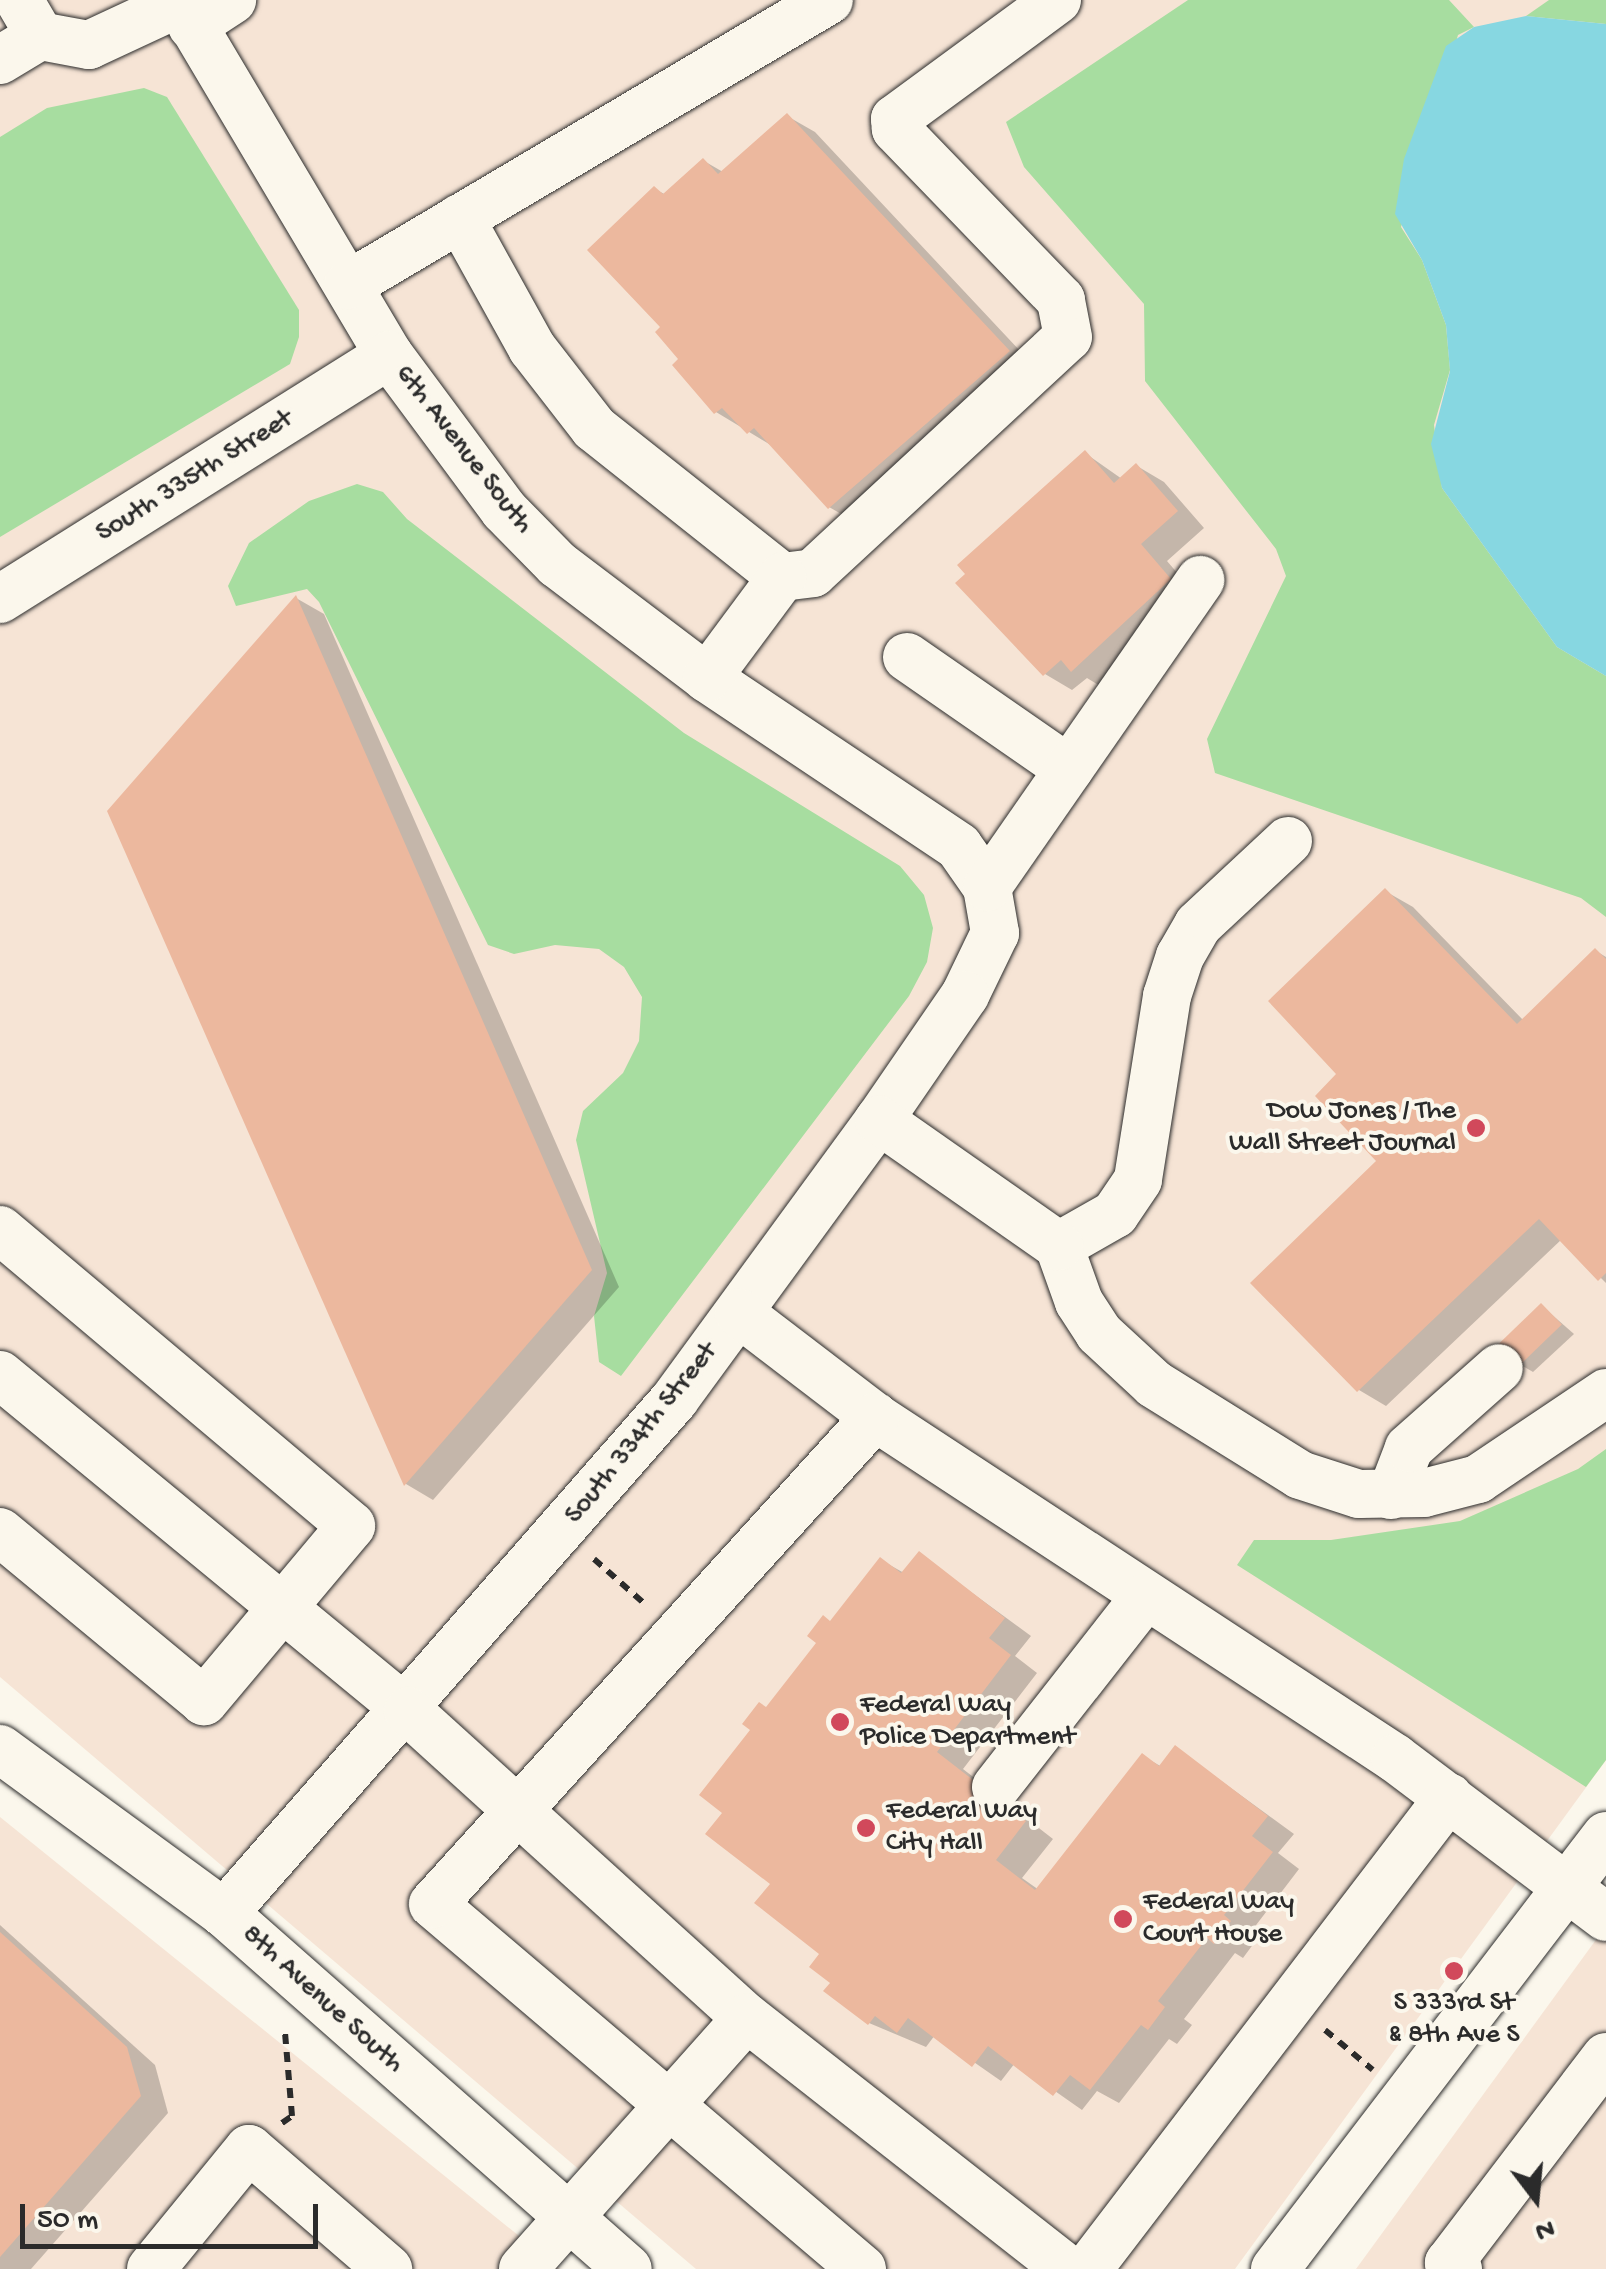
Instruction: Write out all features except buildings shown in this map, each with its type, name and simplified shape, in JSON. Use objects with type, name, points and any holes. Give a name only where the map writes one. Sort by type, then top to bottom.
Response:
[{"type":"street","points":[[20,32],[90,46],[183,10],[232,0]]},
{"type":"street","points":[[348,285],[460,218],[772,15],[829,0]]},
{"type":"street","points":[[460,218],[532,348],[594,428],[782,577],[813,573],[1061,348],[1068,337],[1061,300],[896,129],[895,119],[1057,0]]},
{"type":"street","name":"6th Avenue South","points":[[183,10],[390,355],[504,510],[557,564],[707,678],[959,846],[990,899]]},
{"type":"street","name":"South 335th Street","points":[[0,599],[390,355]]},
{"type":"street","points":[[707,678],[782,577]]},
{"type":"street","points":[[990,899],[1070,769],[1200,580]]},
{"type":"street","points":[[907,657],[1070,769]]},
{"type":"street","points":[[1059,1246],[1094,1230],[1130,1200],[1167,996],[1180,956],[1198,925],[1288,841]]},
{"type":"street","name":"South 334th Street","points":[[224,1913],[408,1710],[675,1399],[879,1120],[986,956],[990,899]]},
{"type":"street","points":[[879,1120],[1059,1246],[1079,1302],[1099,1333],[1154,1384],[1330,1489],[1390,1495],[1478,1479],[1606,1393]]},
{"type":"street","points":[[0,1230],[351,1526],[204,1701],[0,1532]]},
{"type":"street","points":[[739,1313],[875,1417],[1448,1796],[1606,1917]]},
{"type":"street","points":[[1390,1495],[1409,1448],[1500,1368]]},
{"type":"street","points":[[0,1375],[408,1710],[747,2018],[1066,2269]]},
{"type":"street","points":[[862,2269],[432,1904],[875,1417]]},
{"type":"street","points":[[996,1787],[1145,1597]]},
{"type":"street","name":"8th Avenue South","points":[[0,1749],[224,1913],[628,2269]]},
{"type":"street","points":[[1088,2269],[1448,1796]]},
{"type":"street","points":[[1275,2269],[1606,1836]]},
{"type":"street","points":[[522,2269],[747,2018]]},
{"type":"street","points":[[1458,2269],[1449,2263],[1606,2057]]},
{"type":"street","points":[[175,2260],[249,2149],[388,2269]]},
{"type":"path","points":[[594,1559],[678,1632]]},
{"type":"path","points":[[1293,2003],[1405,2097]]},
{"type":"path","points":[[249,2149],[292,2116],[285,2032]]},
{"type":"shaded area","points":[[0,0],[1606,0],[1606,1760],[1235,2269],[696,2269],[0,1677]]},
{"type":"shaded area","points":[[0,1817],[560,2269],[0,2269]]},
{"type":"shaded area","points":[[1606,1926],[1606,2269],[1356,2269]]},
{"type":"green space","points":[[1188,0],[1449,0],[1474,27],[1458,35],[1401,227],[1422,260],[1446,325],[1450,370],[1434,425],[1442,488],[1557,647],[1606,676],[1606,917],[1581,898],[1215,773],[1207,739],[1286,576],[1276,549],[1145,381],[1144,304],[1024,167],[1006,122]]},
{"type":"green space","points":[[1549,0],[1606,0],[1606,24],[1526,16]]},
{"type":"green space","points":[[144,88],[167,97],[299,310],[299,337],[290,364],[0,537],[0,137],[47,108]]},
{"type":"green space","points":[[357,484],[383,492],[407,519],[684,733],[900,866],[924,895],[933,928],[927,962],[909,996],[621,1376],[599,1362],[594,1316],[607,1273],[576,1140],[583,1111],[623,1073],[639,1041],[642,997],[624,967],[599,949],[555,945],[514,954],[488,945],[319,602],[307,589],[236,606],[228,586],[249,543],[309,501]]},
{"type":"green space","points":[[1606,1449],[1606,1760],[1586,1787],[1237,1565],[1254,1540],[1331,1540],[1460,1521],[1578,1469]]},
{"type":"water","points":[[1526,16],[1606,24],[1606,676],[1557,647],[1442,488],[1431,444],[1450,371],[1446,325],[1422,260],[1395,214],[1404,159],[1446,46],[1474,27]]},
{"type":"place","name":"Dow Jones / The Wall Street Journal","points":[[1476,1128]]},
{"type":"place","name":"Federal Way Police Department","points":[[840,1722]]},
{"type":"place","name":"Federal Way City Hall","points":[[866,1828]]},
{"type":"place","name":"Federal Way Court House","points":[[1123,1919]]},
{"type":"place","name":"S 333rd St & 8th Ave S","points":[[1454,1971]]}]
